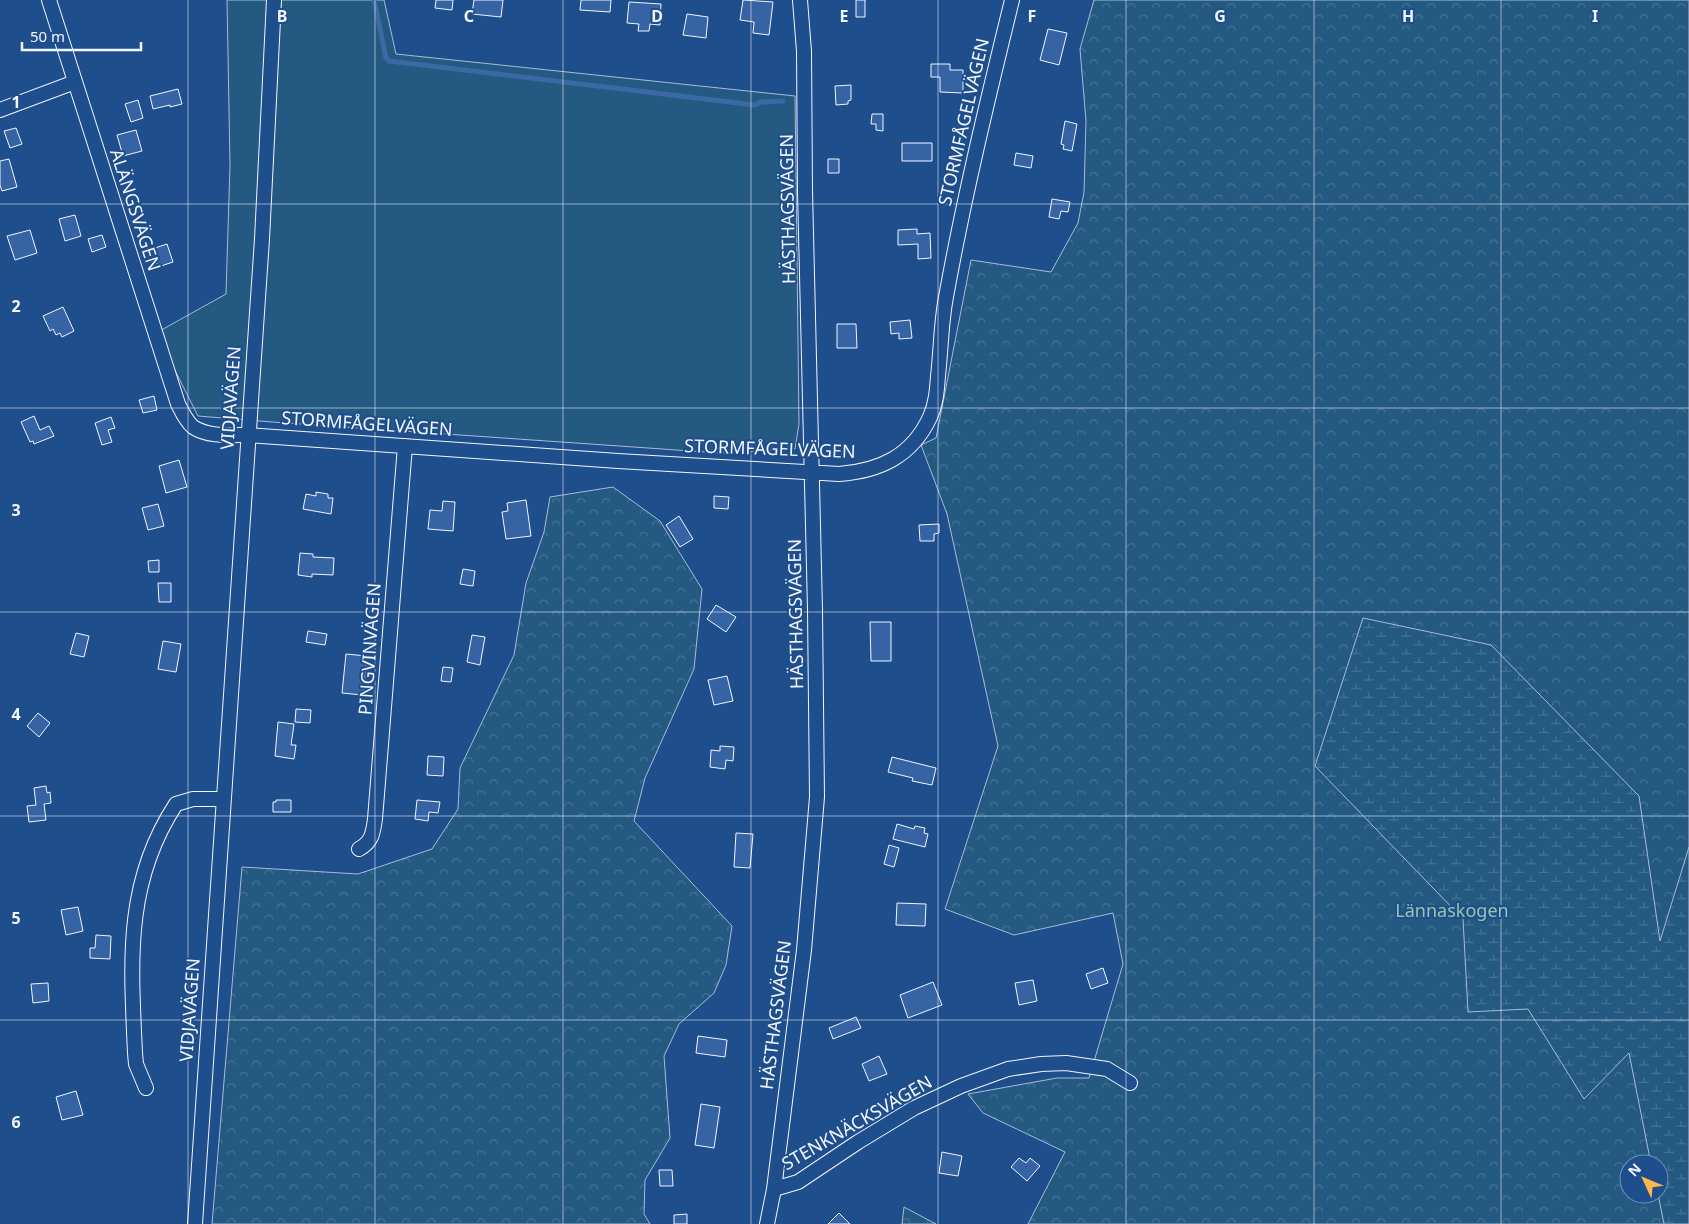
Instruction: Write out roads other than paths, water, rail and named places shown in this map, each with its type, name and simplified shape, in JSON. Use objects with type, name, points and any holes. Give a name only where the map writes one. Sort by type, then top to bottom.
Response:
[{"type":"street","name":"ALÄNGSVÄGEN","points":[[49,0],[178,404],[193,427]]},
{"type":"street","name":"VIDJAVÄGEN","points":[[195,1224],[247,435],[262,239],[274,0]]},
{"type":"street","name":"HÄSTHAGSVÄGEN","points":[[766,1224],[774,1189],[804,950],[817,797],[804,51],[800,0]]},
{"type":"street","name":"STORMFÅGELVÄGEN","points":[[193,427],[220,435],[247,435],[812,473],[857,473],[891,462],[920,435],[936,399],[946,299],[968,188],[1012,0]]},
{"type":"street","points":[[0,110],[75,82]]},
{"type":"street","name":"PINGVINVÄGEN","points":[[359,849],[367,844],[373,832],[375,819],[405,446]]},
{"type":"street","points":[[146,1088],[136,1058],[132,981],[134,924],[139,888],[154,842],[176,804],[193,799],[223,800]]},
{"type":"street","name":"STENKNÄCKSVÄGEN","points":[[774,1189],[798,1182],[914,1108],[961,1086],[1008,1069],[1066,1063],[1107,1069],[1130,1082]]},
{"type":"waterway","points":[[374,0],[386,58],[389,61],[755,105],[761,102],[783,101]]},
{"type":"park label","name":"Lännaskogen","points":[[1452,911]]}]
